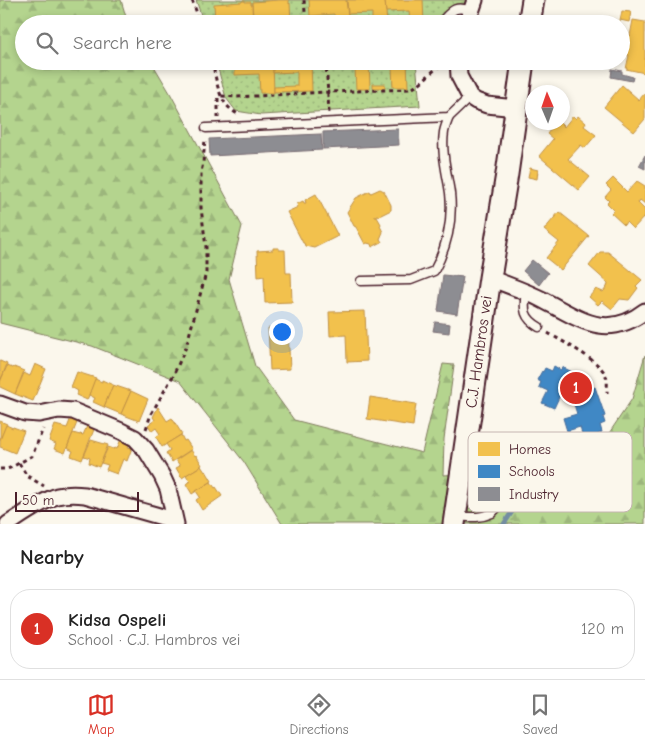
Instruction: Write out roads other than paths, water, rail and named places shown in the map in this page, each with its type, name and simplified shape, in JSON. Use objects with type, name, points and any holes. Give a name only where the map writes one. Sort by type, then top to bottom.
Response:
[{"type":"main road","points":[[530,15],[532,0]]},
{"type":"main road","name":"C.J. Hambros vei","points":[[454,520],[522,70]]},
{"type":"street","points":[[459,70],[459,76],[470,97],[476,101],[487,105],[516,108]]},
{"type":"street","name":"C.J. Hambros vei","points":[[490,278],[542,300],[588,323],[614,326],[634,320],[645,311]]},
{"type":"street","points":[[0,404],[25,413],[39,414],[60,410],[72,411],[135,438],[146,450],[168,489],[174,524]]},
{"type":"street","points":[[8,524],[46,501],[58,496],[75,494],[86,495],[166,518],[174,524]]},
{"type":"lane","points":[[448,15],[453,10],[462,7],[471,12]]},
{"type":"lane","points":[[361,281],[411,280],[434,271],[446,245],[449,227],[450,194],[444,151],[444,131],[449,117],[470,97]]},
{"type":"lane","points":[[206,128],[449,117]]},
{"type":"lane","points":[[526,293],[524,311],[532,323],[540,327]]},
{"type":"lane","name":"C.J. Hambros vei","points":[[454,520],[475,518],[493,512]]},
{"type":"waterway","points":[[504,524],[512,512]]},
{"type":"place","name":"Kidsa Ospeli","points":[[576,388]]}]
